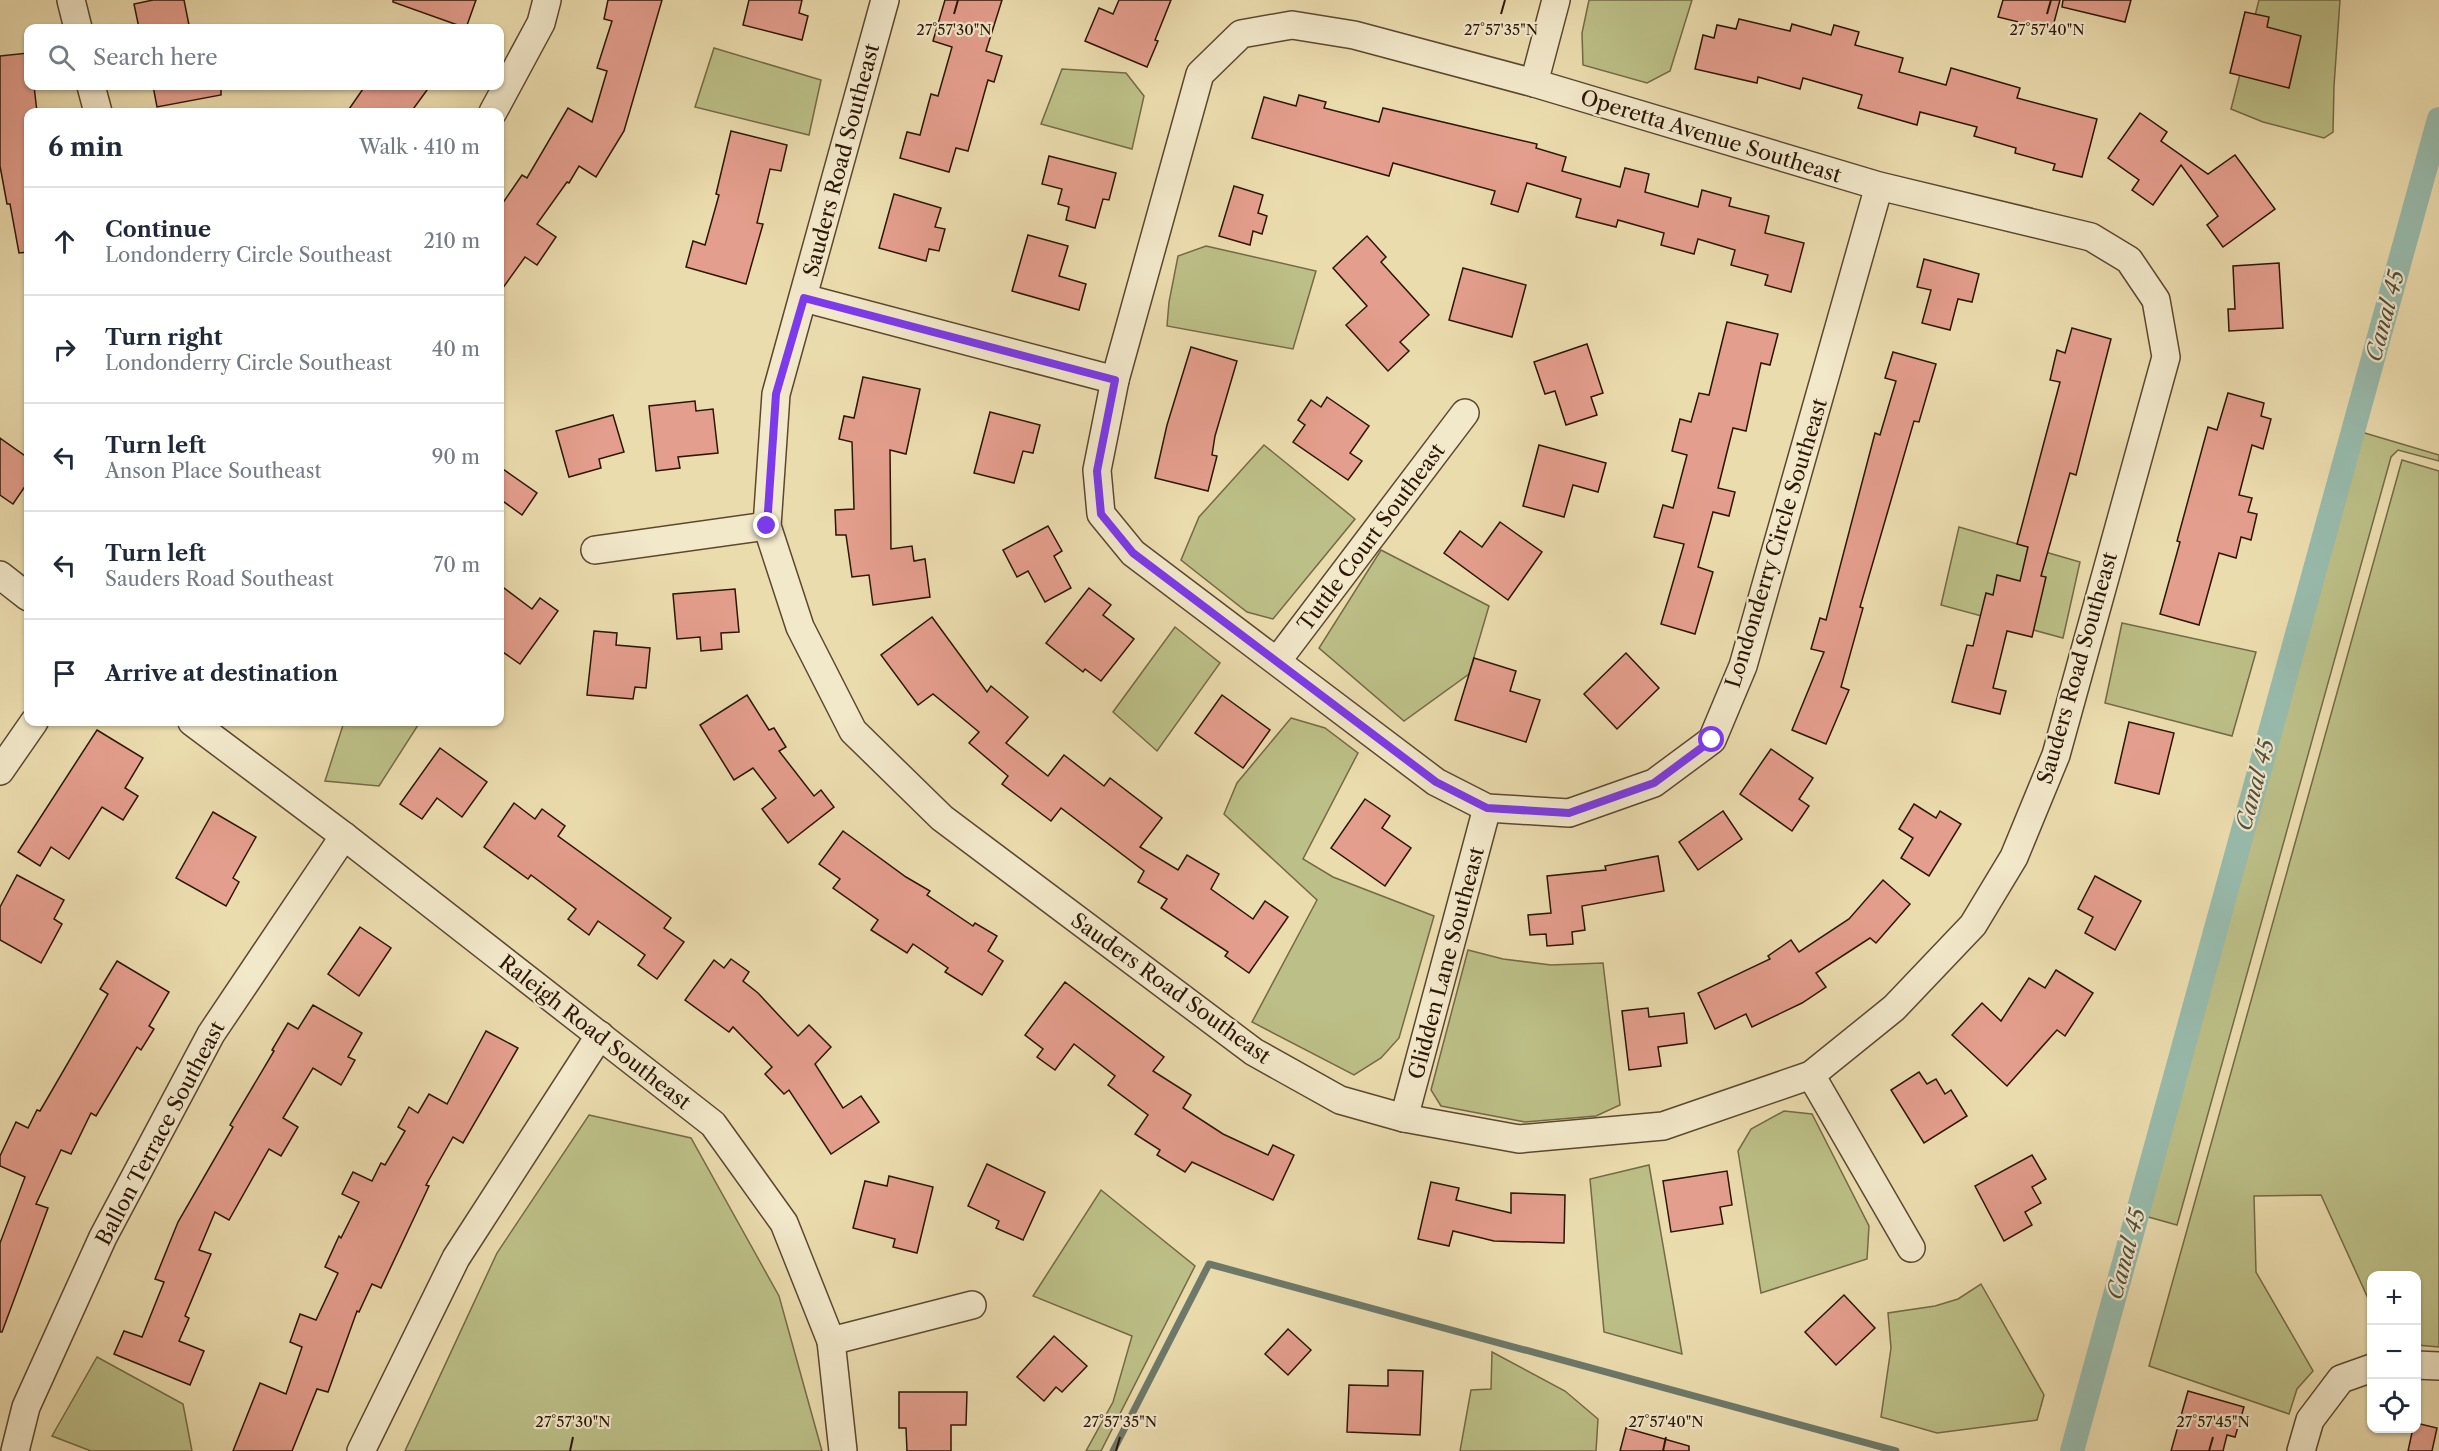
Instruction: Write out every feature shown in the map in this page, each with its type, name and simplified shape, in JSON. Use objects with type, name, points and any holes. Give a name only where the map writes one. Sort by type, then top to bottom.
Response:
[{"type":"street","points":[[71,0],[77,24]]},
{"type":"street","points":[[495,108],[541,23],[547,0]]},
{"type":"street","name":"Sauders Road Southeast","points":[[885,0],[776,394],[767,526],[800,627],[853,731],[942,818],[1254,1052],[1340,1100],[1404,1118],[1519,1139],[1663,1126],[1811,1075],[1894,1008],[1973,925],[2014,857],[2056,755],[2166,357],[2156,300]]},
{"type":"street","points":[[1534,83],[1556,0]]},
{"type":"street","name":"Operetta Avenue Southeast","points":[[1241,34],[1292,25],[1354,35],[1534,83],[1879,186],[2091,237],[2129,260],[2156,300]]},
{"type":"street","name":"Londonderry Circle Southeast","points":[[1241,34],[1200,74],[1115,380],[1097,471],[1101,514],[1133,553],[1436,782],[1487,808],[1569,813],[1654,783],[1712,740],[1743,666],[1879,186]]},
{"type":"street","points":[[93,90],[97,108]]},
{"type":"street","points":[[804,298],[1115,380]]},
{"type":"street","name":"Tuttle Court Southeast","points":[[1277,661],[1465,413]]},
{"type":"street","points":[[595,550],[767,526]]},
{"type":"street","points":[[0,575],[24,594]]},
{"type":"street","points":[[0,771],[31,726]]},
{"type":"street","name":"Raleigh Road Southeast","points":[[197,726],[344,836],[713,1124],[784,1223],[831,1341],[843,1451]]},
{"type":"street","name":"Glidden Lane Southeast","points":[[1404,1118],[1487,808]]},
{"type":"street","name":"Ballon Terrace Southeast","points":[[15,1451],[26,1407],[103,1237],[211,1034],[344,836]]},
{"type":"street","points":[[361,1451],[456,1258],[600,1035]]},
{"type":"street","points":[[1811,1075],[1911,1248]]},
{"type":"street","points":[[831,1341],[972,1305]]},
{"type":"street","points":[[2421,1365],[2439,1366]]},
{"type":"street","points":[[2301,1451],[2310,1420],[2342,1379],[2367,1370]]},
{"type":"green space","points":[[1589,0],[1692,0],[1670,71],[1647,83],[1583,65],[1582,33]]},
{"type":"green space","points":[[2259,0],[2340,0],[2333,132],[2324,138],[2263,122],[2231,109]]},
{"type":"green space","points":[[714,48],[821,80],[809,135],[695,107]]},
{"type":"green space","points":[[1062,69],[1126,73],[1144,96],[1132,149],[1041,124]]},
{"type":"green space","points":[[1206,246],[1316,271],[1293,349],[1167,326],[1178,256]]},
{"type":"green space","points":[[2358,431],[2439,455],[2439,461],[2398,450],[2391,457],[2177,1225],[2127,1211]]},
{"type":"green space","points":[[1264,445],[1355,519],[1273,619],[1247,612],[1181,560],[1199,517]]},
{"type":"green space","points":[[2402,460],[2439,471],[2439,1347],[2421,1345],[2421,1271],[2367,1271],[2367,1296],[2321,1195],[2254,1196],[2256,1272],[2313,1371],[2297,1389],[2289,1414],[2149,1366]]},
{"type":"green space","points":[[1959,527],[2080,562],[2063,638],[1941,605]]},
{"type":"green space","points":[[1381,550],[1489,606],[1469,674],[1404,721],[1319,648]]},
{"type":"green space","points":[[2122,623],[2256,652],[2232,736],[2105,703]]},
{"type":"green space","points":[[1175,627],[1220,663],[1157,751],[1113,712]]},
{"type":"green space","points":[[1291,718],[1325,728],[1358,753],[1303,859],[1333,877],[1434,916],[1399,1038],[1381,1058],[1354,1075],[1252,1022],[1317,900],[1224,814],[1237,783]]},
{"type":"green space","points":[[343,726],[417,726],[379,786],[325,781]]},
{"type":"green space","points":[[1468,950],[1503,959],[1551,965],[1603,963],[1620,1105],[1596,1116],[1525,1122],[1441,1106],[1431,1090]]},
{"type":"green space","points":[[1784,1111],[1812,1114],[1869,1226],[1867,1259],[1761,1293],[1738,1151],[1751,1129]]},
{"type":"green space","points":[[589,1115],[691,1138],[779,1296],[822,1451],[405,1451],[497,1253]]},
{"type":"green space","points":[[1649,1165],[1682,1354],[1604,1332],[1590,1179]]},
{"type":"green space","points":[[1101,1190],[1195,1266],[1101,1451],[1086,1451],[1113,1402],[1132,1336],[1033,1296]]},
{"type":"green space","points":[[1981,1284],[2044,1395],[2037,1420],[1937,1433],[1881,1417],[1891,1348],[1888,1313],[1935,1306],[1958,1299]]},
{"type":"green space","points":[[1492,1352],[1565,1391],[1598,1419],[1596,1451],[1460,1451],[1471,1390],[1491,1389]]},
{"type":"green space","points":[[97,1357],[183,1404],[192,1451],[91,1451],[52,1436]]},
{"type":"building","points":[[153,0],[184,0],[189,24],[138,24],[134,4]]},
{"type":"building","points":[[393,0],[476,0],[467,24],[455,24],[393,2]]},
{"type":"building","points":[[608,0],[662,0],[624,131],[596,177],[579,166],[569,183],[567,182],[537,224],[556,237],[537,265],[525,257],[504,286],[504,201],[522,175],[527,178],[568,108],[592,122],[607,71],[597,68],[612,21],[604,19]]},
{"type":"building","points":[[749,0],[802,0],[799,13],[808,16],[802,40],[743,25]]},
{"type":"building","points":[[945,0],[1002,0],[986,51],[1002,56],[994,82],[988,80],[968,151],[956,148],[949,172],[900,158],[907,132],[920,135],[931,94],[938,96],[952,47],[933,41]]},
{"type":"building","points":[[1119,0],[1171,0],[1147,67],[1085,41],[1099,8],[1113,14]]},
{"type":"building","points":[[2003,0],[2060,0],[2052,30],[1998,17]]},
{"type":"building","points":[[2063,0],[2131,0],[2125,22],[2062,7]]},
{"type":"building","points":[[2245,12],[2269,17],[2267,27],[2301,36],[2289,88],[2230,73]]},
{"type":"building","points":[[1739,19],[1790,31],[1792,24],[1831,35],[1834,25],[1859,32],[1855,45],[1903,58],[1899,72],[1946,85],[1951,68],[2020,88],[2017,98],[2097,119],[2082,177],[2053,170],[2055,164],[2015,153],[2016,148],[1974,136],[1977,127],[1920,112],[1917,125],[1858,108],[1862,95],[1803,78],[1800,89],[1758,77],[1757,83],[1695,69],[1703,35],[1714,38],[1717,25],[1736,29]]},
{"type":"building","points":[[24,53],[24,90],[34,90],[37,108],[24,108],[24,252],[19,253],[0,166],[0,56]]},
{"type":"building","points":[[154,90],[221,90],[221,95],[157,107]]},
{"type":"building","points":[[362,90],[427,90],[414,108],[350,108]]},
{"type":"building","points":[[1299,95],[1326,102],[1324,108],[1379,122],[1383,108],[1537,144],[1536,148],[1566,157],[1562,171],[1620,187],[1625,168],[1649,174],[1645,192],[1698,207],[1702,190],[1731,198],[1729,206],[1769,216],[1765,233],[1804,243],[1791,292],[1765,285],[1768,275],[1731,265],[1735,250],[1698,239],[1694,254],[1661,245],[1664,233],[1618,220],[1616,227],[1576,217],[1581,199],[1527,183],[1518,212],[1491,204],[1495,191],[1393,163],[1389,176],[1252,138],[1264,97],[1296,106]]},
{"type":"building","points":[[2140,113],[2167,132],[2161,141],[2208,174],[2235,155],[2275,209],[2223,247],[2207,225],[2218,216],[2181,165],[2153,205],[2132,190],[2139,180],[2108,158]]},
{"type":"building","points":[[731,131],[787,145],[781,171],[770,169],[757,223],[763,224],[746,284],[686,267],[693,241],[705,245],[719,195],[716,194]]},
{"type":"building","points":[[1049,156],[1116,173],[1109,200],[1103,199],[1095,228],[1066,220],[1069,207],[1058,204],[1062,189],[1042,184]]},
{"type":"building","points":[[1234,186],[1263,195],[1258,213],[1267,216],[1262,234],[1253,231],[1250,245],[1219,236]]},
{"type":"building","points":[[894,194],[941,208],[935,227],[945,229],[939,251],[929,249],[926,261],[879,248]]},
{"type":"building","points":[[1028,235],[1068,246],[1059,276],[1086,284],[1079,310],[1012,291]]},
{"type":"building","points":[[1367,236],[1386,257],[1381,262],[1429,315],[1400,342],[1409,351],[1388,371],[1346,325],[1367,306],[1333,268]]},
{"type":"building","points":[[1924,259],[1979,274],[1972,302],[1958,299],[1950,330],[1922,323],[1931,290],[1917,287]]},
{"type":"building","points":[[2279,263],[2283,328],[2229,331],[2228,309],[2235,309],[2233,266]]},
{"type":"building","points":[[1463,268],[1526,285],[1512,337],[1449,320]]},
{"type":"building","points":[[1727,322],[1778,334],[1770,365],[1761,363],[1746,431],[1733,428],[1718,488],[1735,492],[1729,516],[1713,512],[1698,567],[1713,572],[1695,634],[1661,624],[1684,544],[1654,537],[1663,505],[1673,508],[1687,455],[1672,451],[1680,419],[1691,422],[1699,393],[1709,395]]},
{"type":"building","points":[[2072,328],[2111,339],[2076,475],[2070,473],[2041,576],[2046,577],[2032,637],[2007,631],[1993,688],[2006,691],[2000,714],[1952,702],[1967,645],[1973,646],[1986,593],[1993,595],[1997,575],[2020,581],[2028,547],[2017,544],[2060,382],[2050,380],[2057,350],[2065,353]]},
{"type":"building","points":[[1587,344],[1603,393],[1591,397],[1597,415],[1566,425],[1555,391],[1545,394],[1534,362]]},
{"type":"building","points":[[1191,347],[1237,361],[1215,436],[1212,455],[1217,456],[1208,491],[1155,478],[1167,425]]},
{"type":"building","points":[[1893,352],[1936,364],[1919,422],[1914,421],[1860,607],[1863,608],[1841,687],[1849,690],[1826,744],[1792,730],[1824,652],[1811,649],[1820,618],[1826,620],[1875,433],[1880,435],[1896,381],[1885,378]]},
{"type":"building","points":[[863,377],[920,389],[906,454],[890,450],[891,549],[912,546],[914,561],[925,559],[930,597],[873,605],[869,575],[852,577],[846,535],[836,535],[835,510],[854,509],[852,442],[839,439],[844,416],[854,418]]},
{"type":"building","points":[[2228,393],[2264,403],[2261,416],[2271,419],[2263,449],[2252,445],[2239,495],[2252,498],[2248,512],[2257,514],[2251,540],[2241,537],[2236,558],[2219,553],[2199,625],[2160,614],[2208,427],[2217,430]]},
{"type":"building","points":[[1327,397],[1369,426],[1350,453],[1362,461],[1348,480],[1293,442],[1305,425],[1298,420],[1311,400],[1321,407]]},
{"type":"building","points":[[695,401],[696,411],[713,409],[718,453],[678,457],[680,468],[656,471],[649,406]]},
{"type":"building","points":[[990,412],[1040,425],[1033,453],[1023,451],[1014,483],[974,473]]},
{"type":"building","points":[[613,415],[624,452],[599,459],[601,468],[569,477],[556,431]]},
{"type":"building","points":[[0,438],[24,455],[24,488],[13,504],[0,495]]},
{"type":"building","points":[[1539,445],[1606,463],[1598,492],[1573,485],[1564,517],[1523,506]]},
{"type":"building","points":[[504,470],[537,493],[522,515],[504,502]]},
{"type":"building","points":[[1500,522],[1542,552],[1508,600],[1444,553],[1460,531],[1482,547]]},
{"type":"building","points":[[1048,526],[1062,551],[1054,556],[1071,588],[1045,602],[1028,571],[1017,577],[1003,550]]},
{"type":"building","points":[[504,588],[532,609],[540,598],[558,611],[520,664],[504,653]]},
{"type":"building","points":[[1089,588],[1111,605],[1103,615],[1134,639],[1101,681],[1085,669],[1083,672],[1046,643]]},
{"type":"building","points":[[735,589],[739,632],[721,633],[722,649],[701,651],[700,637],[677,639],[673,594]]},
{"type":"building","points":[[932,617],[987,692],[991,686],[1028,717],[1006,743],[1048,776],[1064,755],[1104,786],[1110,778],[1162,818],[1140,847],[1178,870],[1187,855],[1219,874],[1211,889],[1253,919],[1265,901],[1288,917],[1249,973],[1225,956],[1228,952],[1161,908],[1167,899],[1138,882],[1144,871],[1061,808],[1051,821],[1002,784],[1008,776],[969,743],[979,732],[933,694],[918,705],[881,655]]},
{"type":"building","points":[[594,631],[617,633],[616,645],[650,648],[646,688],[635,687],[633,699],[587,695]]},
{"type":"building","points":[[1626,653],[1659,688],[1617,729],[1584,694]]},
{"type":"building","points":[[1474,658],[1516,671],[1510,691],[1540,700],[1526,742],[1455,720]]},
{"type":"building","points":[[747,695],[769,730],[774,728],[786,747],[779,751],[814,796],[821,790],[834,807],[788,843],[762,809],[776,798],[753,768],[734,780],[700,725]]},
{"type":"building","points":[[1222,695],[1270,730],[1243,768],[1195,733]]},
{"type":"building","points":[[2129,722],[2174,733],[2159,794],[2115,783]]},
{"type":"building","points":[[97,730],[143,758],[125,788],[138,796],[123,820],[102,807],[69,859],[51,847],[40,866],[18,852]]},
{"type":"building","points":[[440,748],[487,782],[462,817],[437,798],[422,819],[400,804]]},
{"type":"building","points":[[1771,749],[1813,778],[1799,799],[1809,806],[1792,831],[1740,794]]},
{"type":"building","points":[[1365,799],[1390,816],[1382,828],[1411,848],[1385,886],[1331,848]]},
{"type":"building","points":[[514,803],[535,819],[542,809],[565,826],[558,836],[671,918],[664,928],[684,942],[657,979],[638,965],[645,955],[598,921],[589,935],[568,919],[576,909],[531,875],[528,879],[484,847]]},
{"type":"building","points":[[1914,804],[1936,818],[1940,811],[1961,824],[1929,876],[1901,858],[1913,838],[1899,829]]},
{"type":"building","points":[[1723,811],[1742,839],[1698,870],[1679,842]]},
{"type":"building","points":[[213,812],[256,837],[233,878],[239,882],[226,906],[176,878]]},
{"type":"building","points":[[843,831],[906,877],[930,891],[927,895],[973,926],[975,923],[997,936],[988,951],[1003,961],[982,995],[945,972],[948,968],[913,944],[907,953],[871,930],[878,920],[833,888],[840,879],[819,864]]},
{"type":"building","points":[[1658,856],[1664,891],[1582,906],[1585,930],[1572,932],[1573,944],[1547,946],[1546,934],[1530,935],[1528,915],[1551,913],[1547,876],[1606,870],[1605,866]]},
{"type":"building","points":[[17,875],[64,900],[54,919],[62,924],[41,963],[0,940],[0,907]]},
{"type":"building","points":[[2095,876],[2141,901],[2115,950],[2085,933],[2093,917],[2078,909]]},
{"type":"building","points":[[1883,880],[1910,904],[1876,943],[1870,938],[1816,973],[1826,987],[1802,1003],[1752,1027],[1746,1014],[1715,1029],[1698,993],[1770,959],[1768,956],[1791,940],[1799,952],[1849,919]]},
{"type":"building","points":[[360,927],[391,948],[359,996],[328,974]]},
{"type":"building","points":[[731,959],[749,972],[743,981],[758,993],[798,1036],[809,1025],[831,1047],[815,1064],[843,1108],[861,1096],[879,1122],[831,1154],[789,1090],[784,1094],[765,1074],[772,1067],[733,1027],[729,1032],[685,1000],[714,960],[724,968]]},
{"type":"building","points":[[117,961],[169,992],[149,1026],[154,1029],[141,1050],[137,1047],[96,1116],[91,1113],[71,1154],[61,1150],[36,1204],[48,1208],[2,1332],[0,1332],[0,1243],[25,1177],[0,1166],[0,1156],[16,1122],[28,1128],[37,1110],[40,1111],[108,994],[100,989]]},
{"type":"building","points":[[2056,970],[2093,993],[2065,1036],[2057,1030],[2007,1086],[1952,1035],[1982,1003],[2001,1021],[2029,978],[2045,988]]},
{"type":"building","points":[[1065,982],[1164,1057],[1153,1071],[1191,1095],[1183,1108],[1223,1134],[1268,1155],[1273,1145],[1294,1155],[1273,1200],[1192,1162],[1185,1172],[1157,1155],[1160,1150],[1135,1134],[1148,1115],[1108,1085],[1115,1076],[1074,1044],[1055,1070],[1037,1057],[1043,1049],[1025,1035]]},
{"type":"building","points":[[313,1005],[362,1033],[348,1057],[355,1060],[341,1085],[313,1068],[283,1118],[298,1127],[281,1156],[269,1149],[229,1220],[215,1212],[199,1250],[211,1254],[185,1316],[189,1318],[179,1341],[204,1351],[190,1385],[114,1354],[124,1331],[142,1337],[164,1282],[155,1279],[178,1222],[233,1127],[230,1125],[288,1023],[298,1029]]},
{"type":"building","points":[[1648,1008],[1649,1017],[1684,1013],[1687,1043],[1658,1047],[1661,1066],[1629,1070],[1622,1011]]},
{"type":"building","points":[[486,1031],[518,1048],[463,1143],[453,1137],[426,1185],[429,1186],[381,1288],[372,1284],[359,1312],[357,1311],[328,1392],[317,1389],[292,1451],[233,1451],[260,1383],[286,1394],[302,1347],[290,1342],[300,1314],[316,1320],[338,1273],[325,1267],[339,1236],[341,1238],[359,1202],[342,1194],[353,1172],[372,1181],[381,1163],[385,1165],[405,1131],[398,1127],[409,1107],[418,1113],[429,1094],[447,1104]]},
{"type":"building","points":[[1919,1072],[1927,1084],[1936,1079],[1945,1094],[1951,1090],[1967,1116],[1924,1143],[1891,1090]]},
{"type":"building","points":[[2032,1155],[2046,1179],[2032,1187],[2041,1203],[2025,1212],[2032,1225],[2004,1241],[1975,1186]]},
{"type":"building","points":[[987,1164],[1045,1192],[1023,1240],[996,1228],[999,1221],[968,1206]]},
{"type":"building","points":[[1727,1171],[1732,1205],[1720,1207],[1723,1224],[1671,1232],[1663,1181]]},
{"type":"building","points":[[889,1176],[933,1187],[917,1253],[893,1247],[895,1239],[853,1228],[865,1181],[887,1186]]},
{"type":"building","points":[[1431,1182],[1459,1188],[1456,1200],[1511,1213],[1511,1193],[1565,1195],[1564,1243],[1494,1241],[1453,1231],[1449,1246],[1418,1239]]},
{"type":"building","points":[[1844,1295],[1875,1328],[1836,1365],[1805,1332]]},
{"type":"building","points":[[1288,1329],[1311,1350],[1288,1375],[1265,1354]]},
{"type":"building","points":[[1054,1336],[1087,1366],[1062,1392],[1056,1387],[1044,1401],[1017,1377]]},
{"type":"building","points":[[1388,1370],[1423,1371],[1420,1435],[1347,1432],[1349,1385],[1388,1386]]},
{"type":"building","points":[[2188,1391],[2244,1407],[2235,1437],[2227,1435],[2223,1451],[2171,1451]]},
{"type":"building","points":[[899,1392],[967,1392],[966,1425],[951,1425],[951,1451],[907,1451],[906,1428],[899,1428]]},
{"type":"building","points":[[2421,1424],[2437,1428],[2432,1451],[2408,1451],[2412,1433],[2421,1433]]},
{"type":"building","points":[[1626,1428],[1689,1446],[1689,1451],[1620,1451]]},
{"type":"waterway","name":"Canal 45","points":[[2072,1451],[2439,119]]},
{"type":"waterway","points":[[1113,1451],[1209,1264],[1896,1451]]},
{"type":"route","points":[[767,526],[776,394],[804,298],[1115,380],[1097,471],[1101,514],[1133,553],[1436,782],[1487,808],[1569,813],[1654,783],[1712,740]]}]
